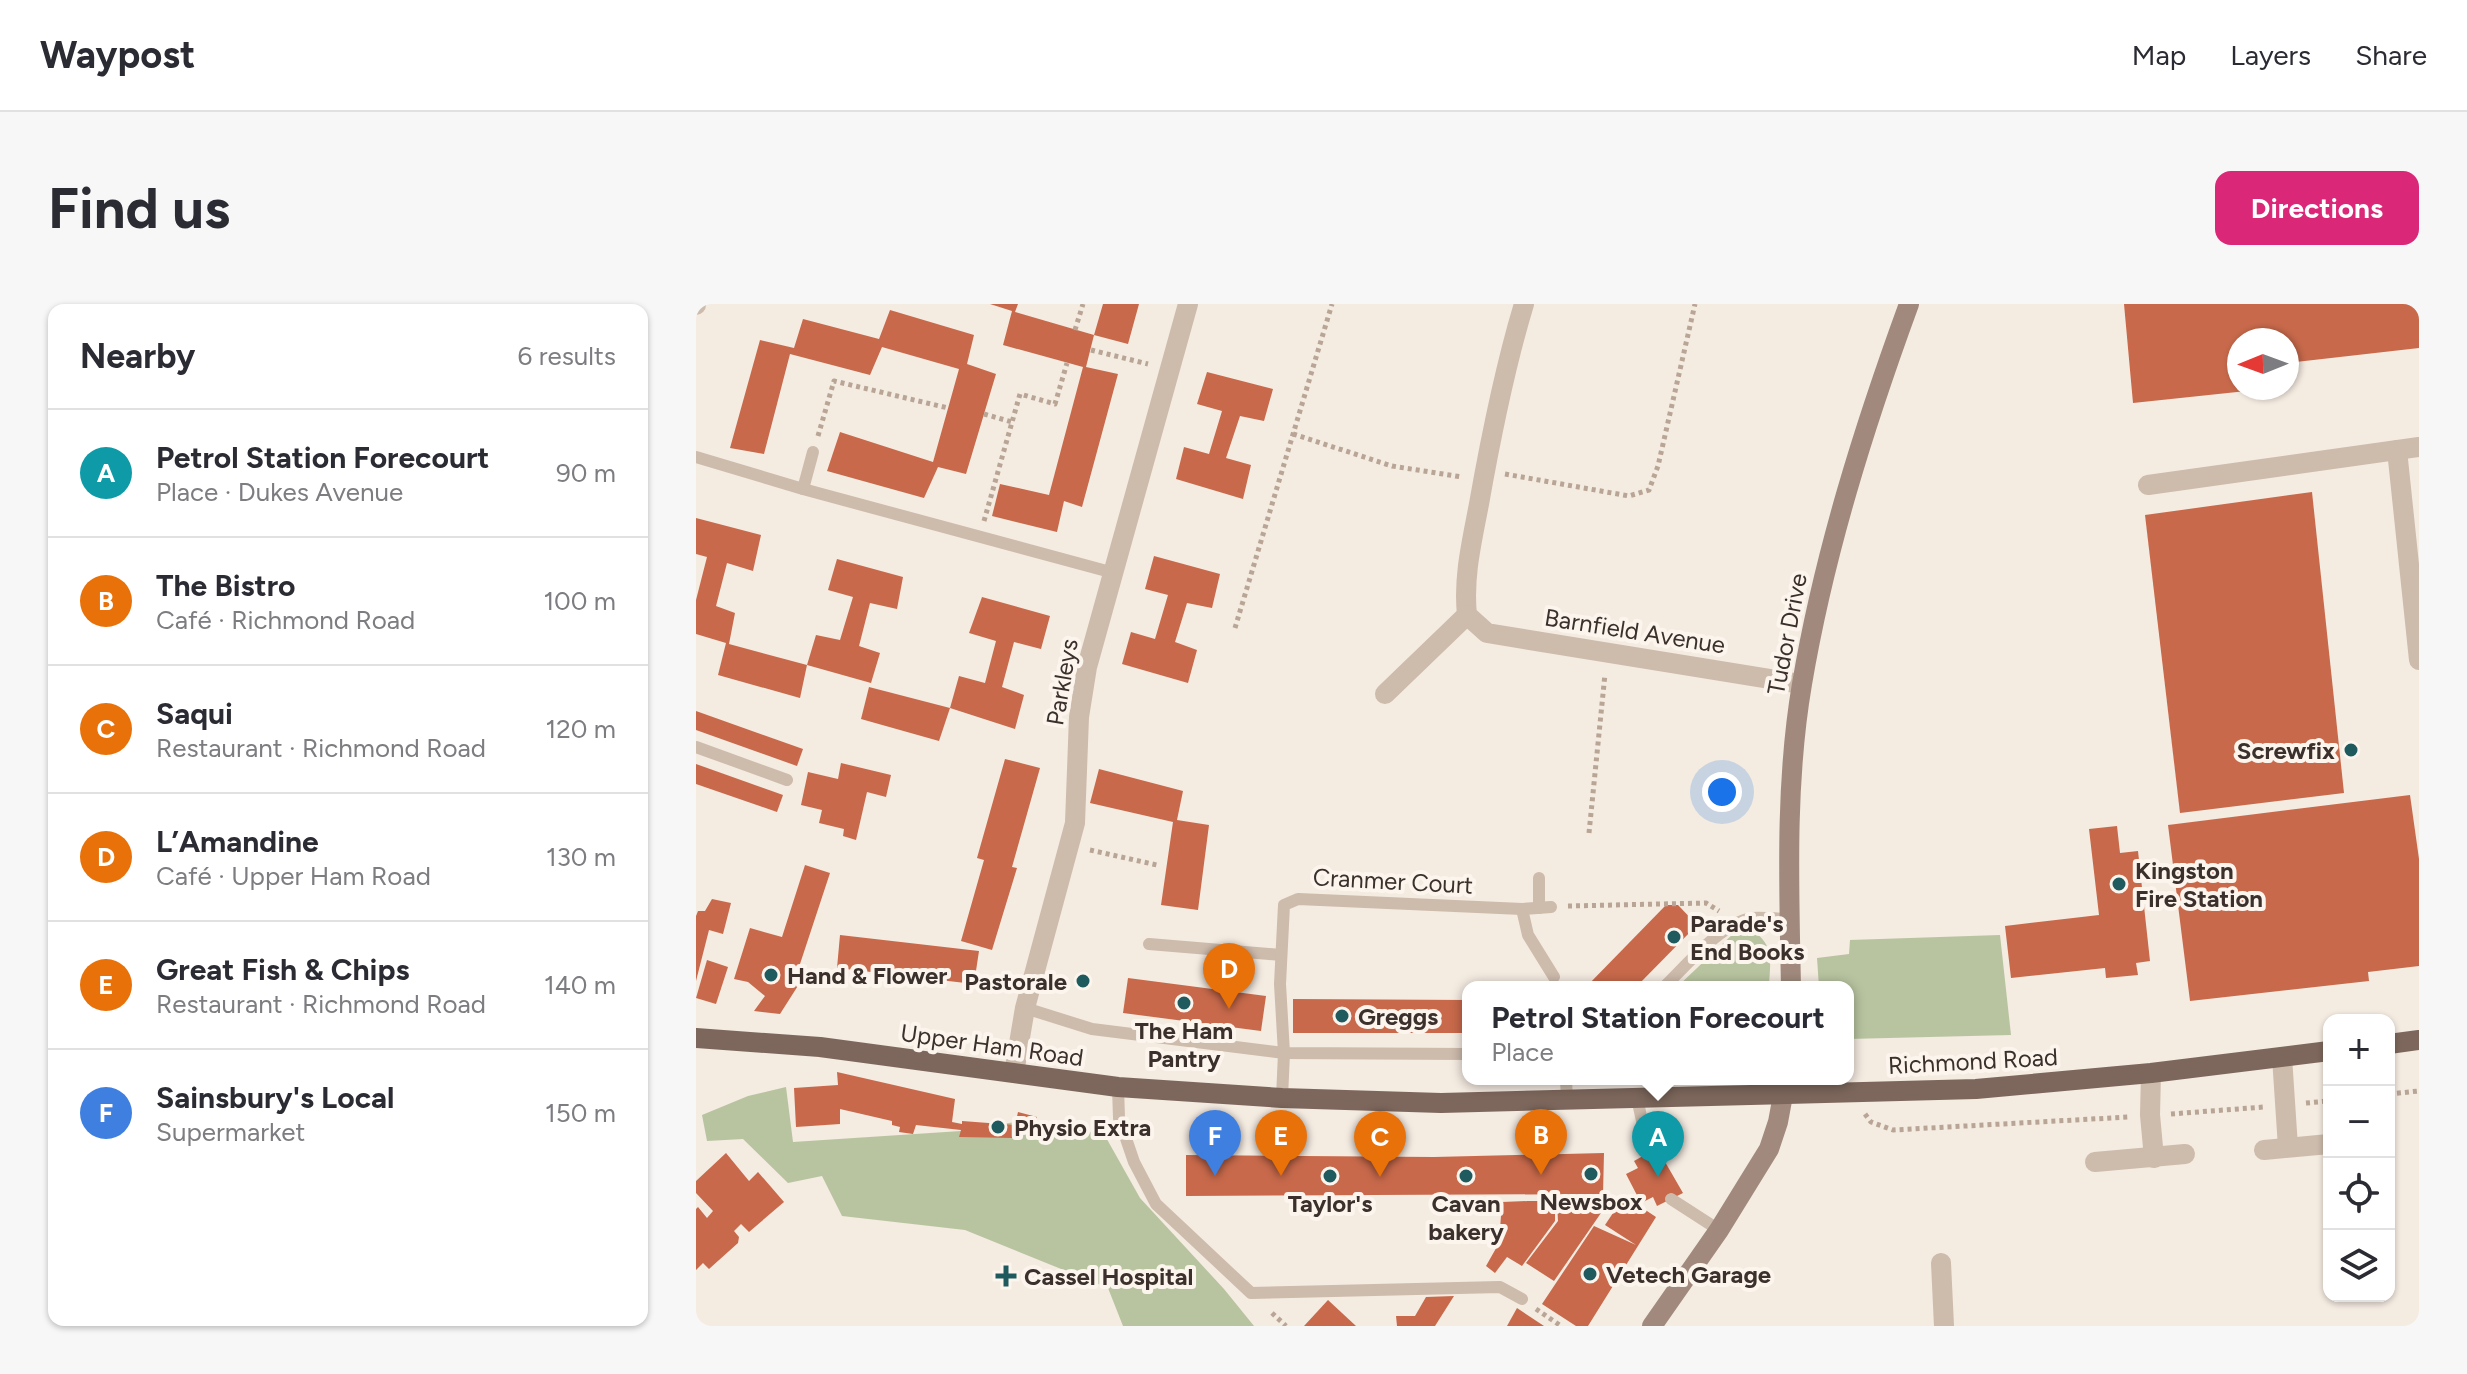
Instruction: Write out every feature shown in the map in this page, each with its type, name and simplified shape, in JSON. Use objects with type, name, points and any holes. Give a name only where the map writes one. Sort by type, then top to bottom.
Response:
[{"type":"main road","name":"Upper Ham Road","points":[[696,1038],[792,1043],[1118,1087],[1282,1098]]},
{"type":"main road","points":[[2395,1043],[2419,1040]]},
{"type":"main road","name":"Richmond Road","points":[[1282,1098],[1441,1103],[1637,1098],[1785,1087],[1858,1094],[1976,1089],[2151,1073],[2323,1052]]},
{"type":"street","name":"Parkleys","points":[[1014,1073],[1025,1008],[1075,823],[1079,717],[1087,667],[1188,304]]},
{"type":"street","points":[[1385,694],[1467,615],[1464,589],[1484,475],[1506,365],[1524,304]]},
{"type":"street","name":"Tudor Drive","points":[[1791,981],[1789,837],[1801,684],[1830,552],[1855,463],[1909,304]]},
{"type":"street","points":[[2148,485],[2419,447]]},
{"type":"street","points":[[2397,450],[2419,660]]},
{"type":"street","name":"Barnfield Avenue","points":[[1467,615],[1487,633],[1801,684]]},
{"type":"street","points":[[2282,1057],[2288,1147]]},
{"type":"street","points":[[2151,1073],[2150,1115],[2154,1158]]},
{"type":"street","points":[[1652,1326],[1719,1230],[1769,1149],[1785,1087]]},
{"type":"street","points":[[2264,1150],[2323,1144]]},
{"type":"street","points":[[2095,1162],[2185,1154]]},
{"type":"street","points":[[1941,1263],[1944,1326]]},
{"type":"lane","points":[[803,489],[813,452]]},
{"type":"lane","points":[[696,457],[1114,573]]},
{"type":"lane","points":[[696,747],[787,780]]},
{"type":"lane","points":[[1539,878],[1545,907]]},
{"type":"lane","name":"Cranmer Court","points":[[1282,1098],[1284,1053],[1280,984],[1284,905],[1298,899],[1522,909],[1545,907]]},
{"type":"lane","points":[[1522,909],[1528,935],[1554,977]]},
{"type":"lane","points":[[1670,981],[1737,923],[1754,918],[1790,919]]},
{"type":"lane","points":[[1149,944],[1281,955]]},
{"type":"lane","points":[[1025,1008],[1092,1029],[1284,1053],[1462,1054]]},
{"type":"lane","points":[[1566,1085],[1567,1101]]},
{"type":"lane","points":[[1118,1087],[1119,1118],[1134,1162],[1156,1204],[1251,1293],[1500,1287],[1522,1299]]},
{"type":"lane","points":[[1637,1098],[1649,1153]]},
{"type":"lane","points":[[1671,1199],[1719,1230]]},
{"type":"path","points":[[1075,330],[1083,304]]},
{"type":"path","points":[[1235,628],[1332,304]]},
{"type":"path","points":[[1293,434],[1392,466],[1484,475],[1629,496],[1649,490],[1658,466],[1695,304]]},
{"type":"path","points":[[1091,350],[1170,370]]},
{"type":"path","points":[[980,537],[1020,394],[1055,404],[1067,363]]},
{"type":"path","points":[[813,452],[834,381],[948,408]]},
{"type":"path","points":[[984,414],[1012,422]]},
{"type":"path","points":[[1589,833],[1607,653]]},
{"type":"path","points":[[1069,845],[1157,865]]},
{"type":"path","points":[[1545,907],[1706,903],[1737,923]]},
{"type":"path","points":[[2395,1093],[2419,1091]]},
{"type":"path","points":[[1858,1094],[1866,1118],[1893,1130],[2323,1102]]},
{"type":"path","points":[[1522,1299],[1561,1326]]},
{"type":"green space","points":[[1753,931],[1765,942],[1770,963],[1769,981],[1683,981],[1735,932]]},
{"type":"green space","points":[[2000,935],[2011,1035],[1854,1039],[1854,981],[1819,981],[1817,958],[1849,954],[1850,940]]},
{"type":"green space","points":[[786,1087],[793,1142],[961,1131],[1021,1121],[1104,1134],[1140,1198],[1254,1326],[1123,1326],[1108,1288],[965,1230],[842,1216],[822,1176],[788,1183],[743,1139],[707,1141],[702,1115],[748,1096]]},
{"type":"building","points":[[990,304],[1018,304],[1015,312],[1094,335],[1086,367],[1118,374],[1082,507],[1064,501],[1057,532],[992,516],[1000,484],[1049,495],[1083,367],[1003,345],[1012,311]]},
{"type":"building","points":[[1103,304],[1139,304],[1128,344],[1094,335]]},
{"type":"building","points":[[2124,304],[2419,304],[2419,348],[2299,362],[2299,328],[2227,328],[2227,393],[2133,403]]},
{"type":"building","points":[[890,310],[974,335],[967,364],[996,374],[966,474],[938,467],[924,498],[827,471],[840,432],[933,462],[959,369],[882,347],[870,375],[790,354],[764,454],[730,448],[760,340],[794,348],[803,319],[879,339]]},
{"type":"building","points":[[1207,372],[1273,389],[1264,421],[1240,416],[1226,458],[1251,465],[1243,499],[1176,479],[1184,447],[1209,454],[1222,411],[1197,404]]},
{"type":"building","points":[[2312,492],[2344,793],[2180,813],[2145,515]]},
{"type":"building","points":[[696,518],[761,535],[753,571],[727,563],[716,606],[735,613],[729,644],[807,665],[800,698],[718,675],[726,643],[696,634],[696,600],[707,557],[696,554]]},
{"type":"building","points":[[1154,556],[1220,574],[1212,608],[1187,603],[1175,642],[1197,650],[1188,683],[1122,664],[1131,632],[1155,639],[1168,595],[1145,589]]},
{"type":"building","points":[[837,559],[903,577],[897,609],[870,603],[859,646],[880,653],[871,683],[807,665],[816,635],[840,640],[853,597],[828,590]]},
{"type":"building","points":[[982,597],[1050,616],[1041,649],[1014,642],[1002,687],[1024,695],[1015,729],[950,708],[959,676],[985,683],[996,641],[969,633]]},
{"type":"building","points":[[869,687],[950,708],[939,741],[861,719]]},
{"type":"building","points":[[696,711],[803,749],[797,766],[696,730]]},
{"type":"building","points":[[1005,759],[1040,768],[1012,867],[1017,868],[992,950],[961,941],[984,860],[977,858]]},
{"type":"building","points":[[841,763],[891,775],[886,797],[867,792],[856,840],[843,836],[844,829],[819,823],[822,810],[801,805],[808,772],[838,779]]},
{"type":"building","points":[[696,764],[783,795],[777,812],[696,784]]},
{"type":"building","points":[[1099,769],[1183,791],[1177,820],[1209,825],[1198,910],[1161,905],[1173,822],[1090,803]]},
{"type":"building","points":[[2410,795],[2419,859],[2419,966],[2368,972],[2369,981],[2190,1001],[2168,825]]},
{"type":"building","name":"Kingston Fire Station","points":[[2117,826],[2120,853],[2138,851],[2150,961],[2136,963],[2138,975],[2106,978],[2105,968],[2011,978],[2005,926],[2099,915],[2089,829]]},
{"type":"building","name":"Hand & Flower","points":[[805,865],[830,873],[799,967],[808,970],[780,1014],[754,1011],[765,996],[748,982],[734,979],[750,928],[782,937]]},
{"type":"building","points":[[712,899],[731,903],[723,934],[709,930],[696,981],[696,916],[698,911],[705,911]]},
{"type":"building","points":[[1666,905],[1678,905],[1697,925],[1642,981],[1592,981]]},
{"type":"building","points":[[840,935],[979,951],[974,984],[837,968]]},
{"type":"building","points":[[707,960],[728,967],[716,1004],[696,998]]},
{"type":"building","points":[[1128,978],[1266,996],[1261,1031],[1123,1013]]},
{"type":"building","points":[[1293,999],[1462,1000],[1462,1033],[1293,1033]]},
{"type":"building","points":[[837,1072],[955,1099],[952,1122],[1015,1125],[1018,1112],[1037,1117],[1033,1135],[1014,1130],[1013,1138],[959,1137],[961,1130],[916,1125],[913,1134],[899,1132],[900,1127],[892,1125],[892,1121],[840,1109],[840,1124],[796,1127],[794,1088],[838,1085]]},
{"type":"building","points":[[1657,1148],[1683,1193],[1657,1206],[1653,1197],[1641,1203],[1626,1174],[1638,1168],[1634,1161]]},
{"type":"building","points":[[726,1153],[749,1181],[758,1172],[784,1202],[749,1232],[741,1224],[734,1231],[739,1237],[738,1243],[709,1269],[703,1263],[696,1270],[696,1209],[698,1207],[707,1218],[713,1211],[696,1193],[696,1181]]},
{"type":"building","points":[[1604,1153],[1603,1194],[1186,1196],[1186,1155],[1434,1157]]},
{"type":"building","points":[[1555,1201],[1555,1221],[1522,1266],[1507,1257],[1495,1273],[1486,1266],[1499,1243],[1502,1202]]},
{"type":"building","points":[[1557,1201],[1604,1201],[1601,1213],[1554,1281],[1526,1263],[1558,1221]]},
{"type":"building","name":"Vetech Garage","points":[[1621,1201],[1635,1210],[1638,1205],[1656,1217],[1588,1326],[1576,1326],[1542,1304],[1594,1226],[1636,1245],[1605,1225]]},
{"type":"building","points":[[1454,1296],[1435,1326],[1397,1326],[1396,1316],[1415,1316],[1426,1297]]},
{"type":"building","points":[[1328,1300],[1356,1326],[1304,1326]]},
{"type":"building","points":[[1517,1308],[1544,1326],[1507,1326]]},
{"type":"place","name":"Screwfix","points":[[2351,750]]},
{"type":"place","name":"Kingston Fire Station","points":[[2119,884]]},
{"type":"place","name":"Parade's End Books","points":[[1674,937]]},
{"type":"place","name":"Hand & Flower","points":[[771,975]]},
{"type":"place","name":"Pastorale","points":[[1083,981]]},
{"type":"place","name":"The Ham Pantry","points":[[1184,1003]]},
{"type":"place","name":"L’Amandine","points":[[1229,1009]]},
{"type":"place","name":"Greggs","points":[[1342,1016]]},
{"type":"place","name":"Physio Extra","points":[[998,1127]]},
{"type":"place","name":"Newsbox","points":[[1591,1174]]},
{"type":"place","name":"The Bistro","points":[[1541,1175]]},
{"type":"place","name":"Sainsbury's Local","points":[[1215,1176]]},
{"type":"place","name":"Great Fish & Chips","points":[[1281,1176]]},
{"type":"place","name":"Taylor's","points":[[1330,1176]]},
{"type":"place","name":"Cavan bakery","points":[[1466,1176]]},
{"type":"place","name":"Saqui","points":[[1380,1177]]},
{"type":"place","name":"Petrol Station Forecourt","points":[[1658,1177]]},
{"type":"place","name":"Vetech Garage","points":[[1590,1274]]},
{"type":"place","name":"Cassel Hospital","points":[[1006,1276]]}]
